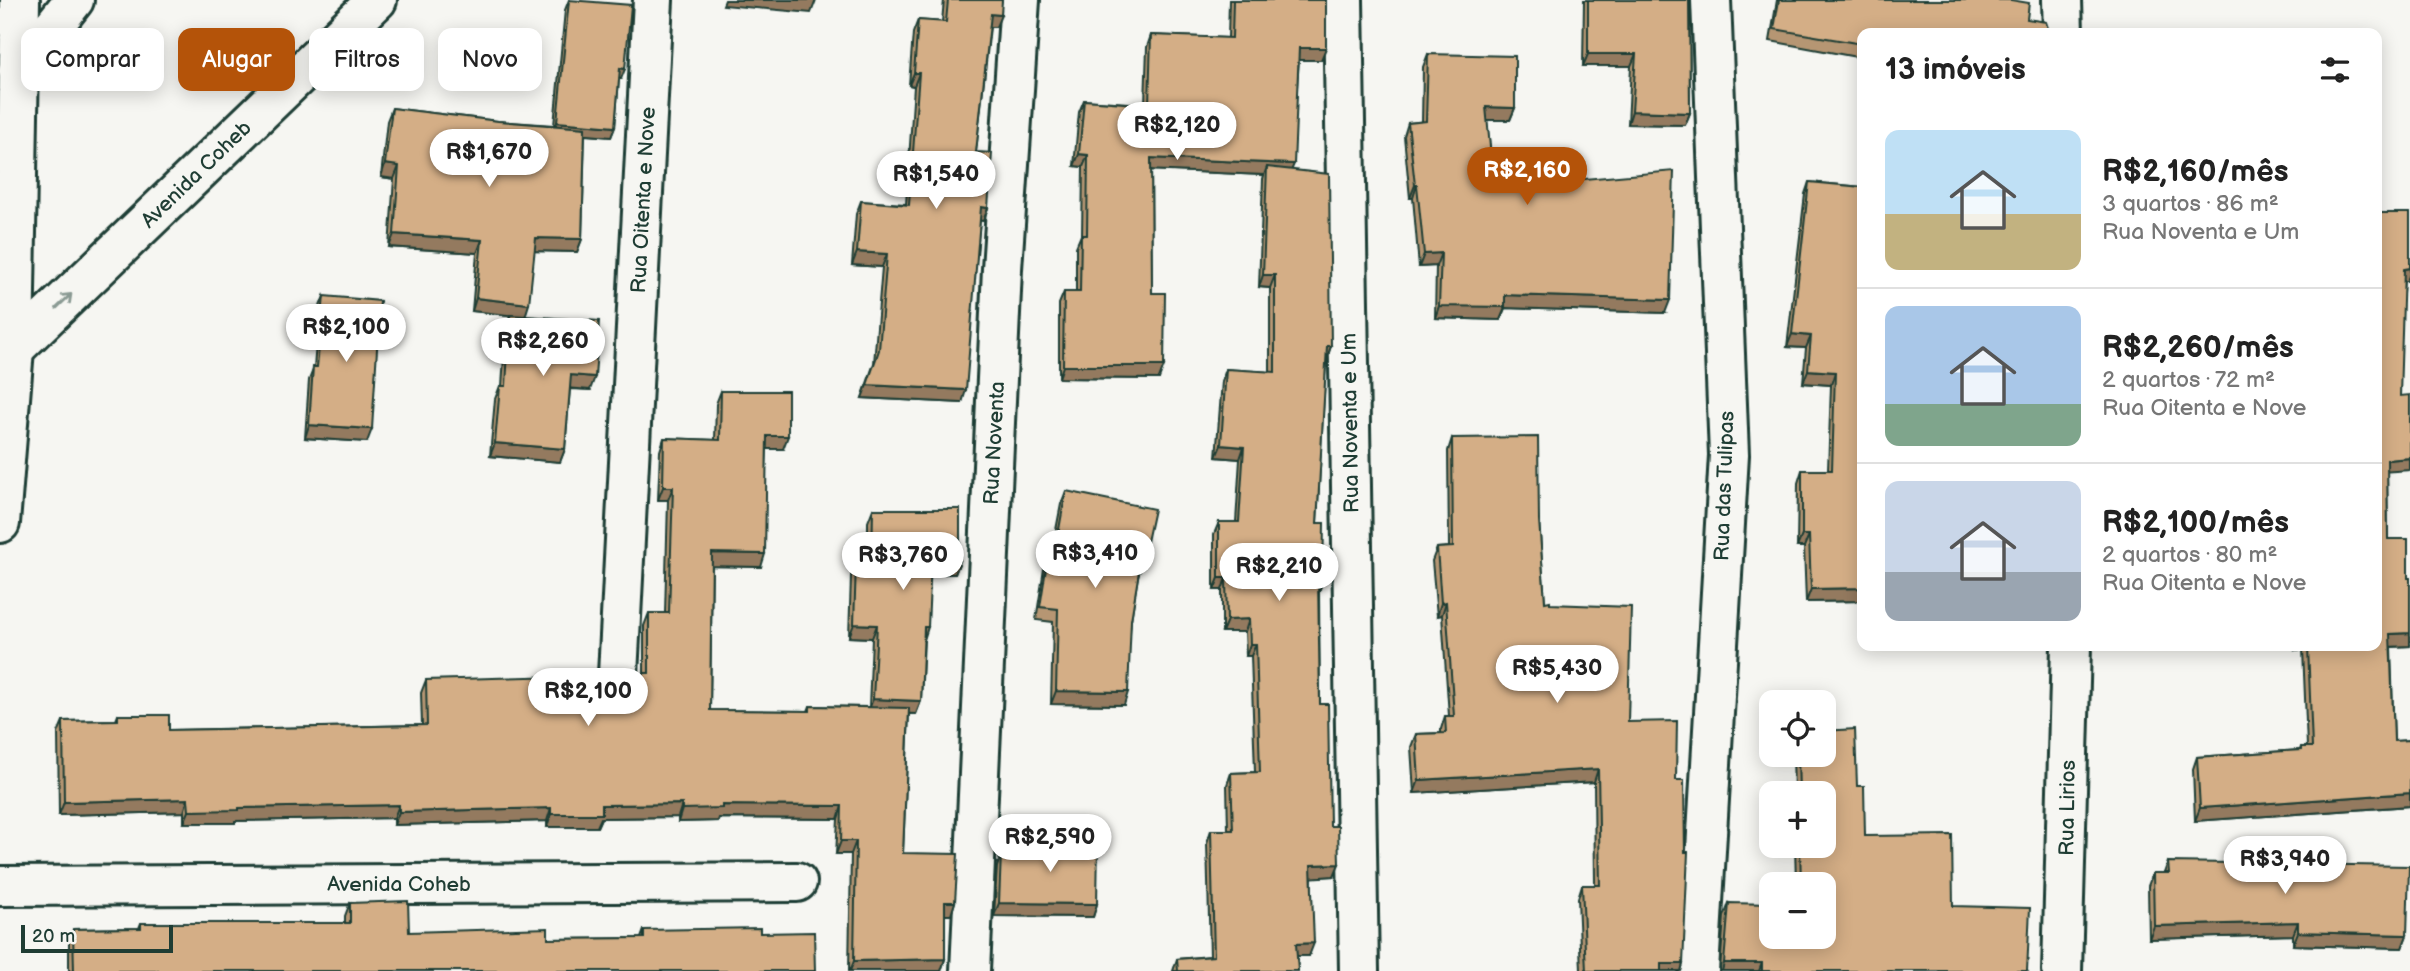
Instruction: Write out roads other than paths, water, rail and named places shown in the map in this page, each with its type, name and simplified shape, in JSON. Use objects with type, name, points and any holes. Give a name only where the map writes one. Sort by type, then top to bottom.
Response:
[{"type":"street","points":[[0,523],[20,0]]},
{"type":"street","points":[[18,71],[74,0]]},
{"type":"street","name":"Avenida Coheb","points":[[7,349],[377,0]]},
{"type":"street","name":"Rua Oitenta e Nove","points":[[617,694],[653,0]]},
{"type":"street","name":"Rua Noventa","points":[[970,971],[1002,269],[1020,0]]},
{"type":"street","name":"Rua Noventa e Um","points":[[1343,0],[1359,971]]},
{"type":"street","name":"Rua das Tulipas","points":[[1699,971],[1729,455],[1711,0]]},
{"type":"street","points":[[2062,0],[2063,28]]},
{"type":"street","name":"Rua Lirios","points":[[2063,971],[2071,651]]},
{"type":"street","name":"Avenida Coheb","points":[[0,886],[797,883]]}]
